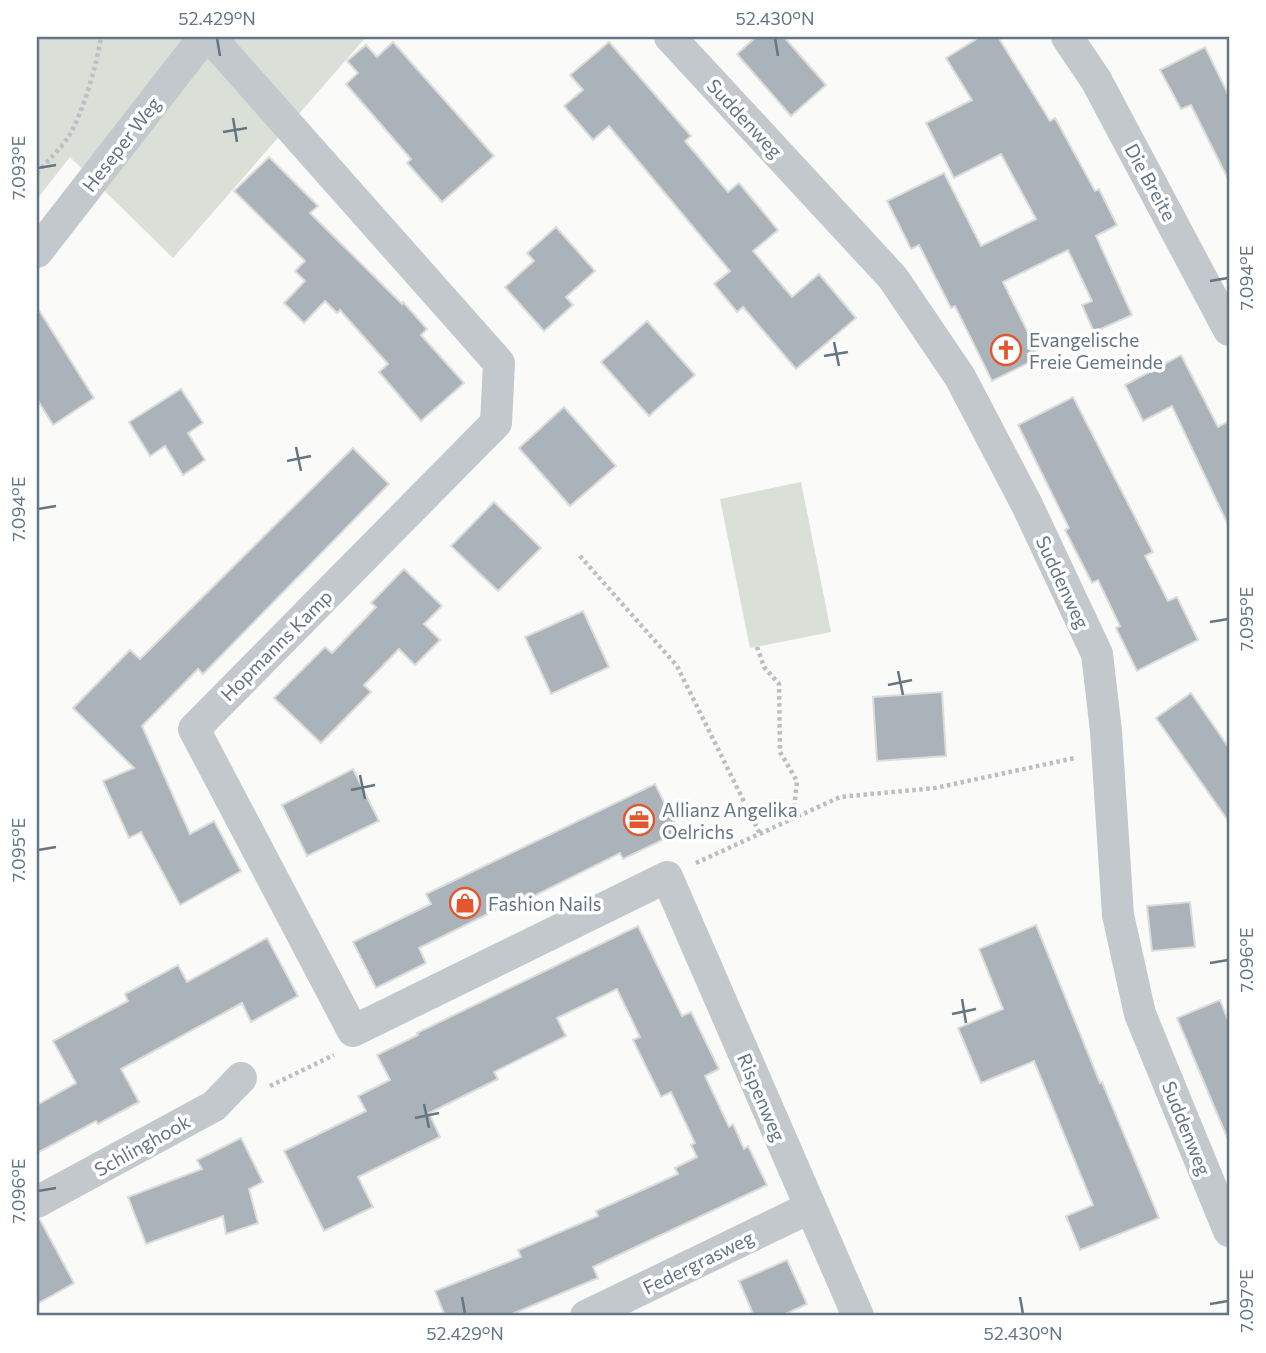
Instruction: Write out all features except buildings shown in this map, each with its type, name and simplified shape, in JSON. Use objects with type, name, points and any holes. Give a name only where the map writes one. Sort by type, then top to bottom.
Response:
[{"type":"street","name":"Heseper Weg","points":[[37,251],[204,37]]},
{"type":"street","name":"Hopmanns Kamp","points":[[210,37],[499,363],[496,423],[194,729],[353,1031]]},
{"type":"street","name":"Suddenweg","points":[[670,37],[893,278],[960,377],[1027,505],[1097,654],[1107,751],[1118,915],[1140,1014],[1229,1231]]},
{"type":"street","name":"Die Breite","points":[[1067,37],[1096,80],[1229,330]]},
{"type":"street","points":[[353,1031],[667,877]]},
{"type":"street","name":"Rispenweg","points":[[667,877],[858,1316]]},
{"type":"street","name":"Schlinghook","points":[[37,1202],[214,1106],[241,1078]]},
{"type":"street","name":"Federgrasweg","points":[[586,1316],[809,1208]]},
{"type":"path","points":[[37,173],[68,138],[76,123],[96,63],[101,37]]},
{"type":"path","points":[[580,556],[677,666],[760,834]]},
{"type":"path","points":[[757,647],[764,667],[779,684],[780,752],[797,781],[793,819]]},
{"type":"path","points":[[667,877],[840,797],[935,788],[1107,751]]},
{"type":"path","points":[[241,1078],[271,1086],[344,1050],[353,1031]]},
{"type":"shaded area","points":[[37,37],[366,37],[173,258],[70,157],[37,199]]},
{"type":"shaded area","points":[[801,482],[831,632],[750,648],[720,499]]},
{"type":"place","name":"Evangelische Freie Gemeinde","points":[[1006,350]]},
{"type":"place","name":"Allianz Angelika Oelrichs","points":[[639,820]]},
{"type":"place","name":"Fashion Nails","points":[[465,903]]}]
